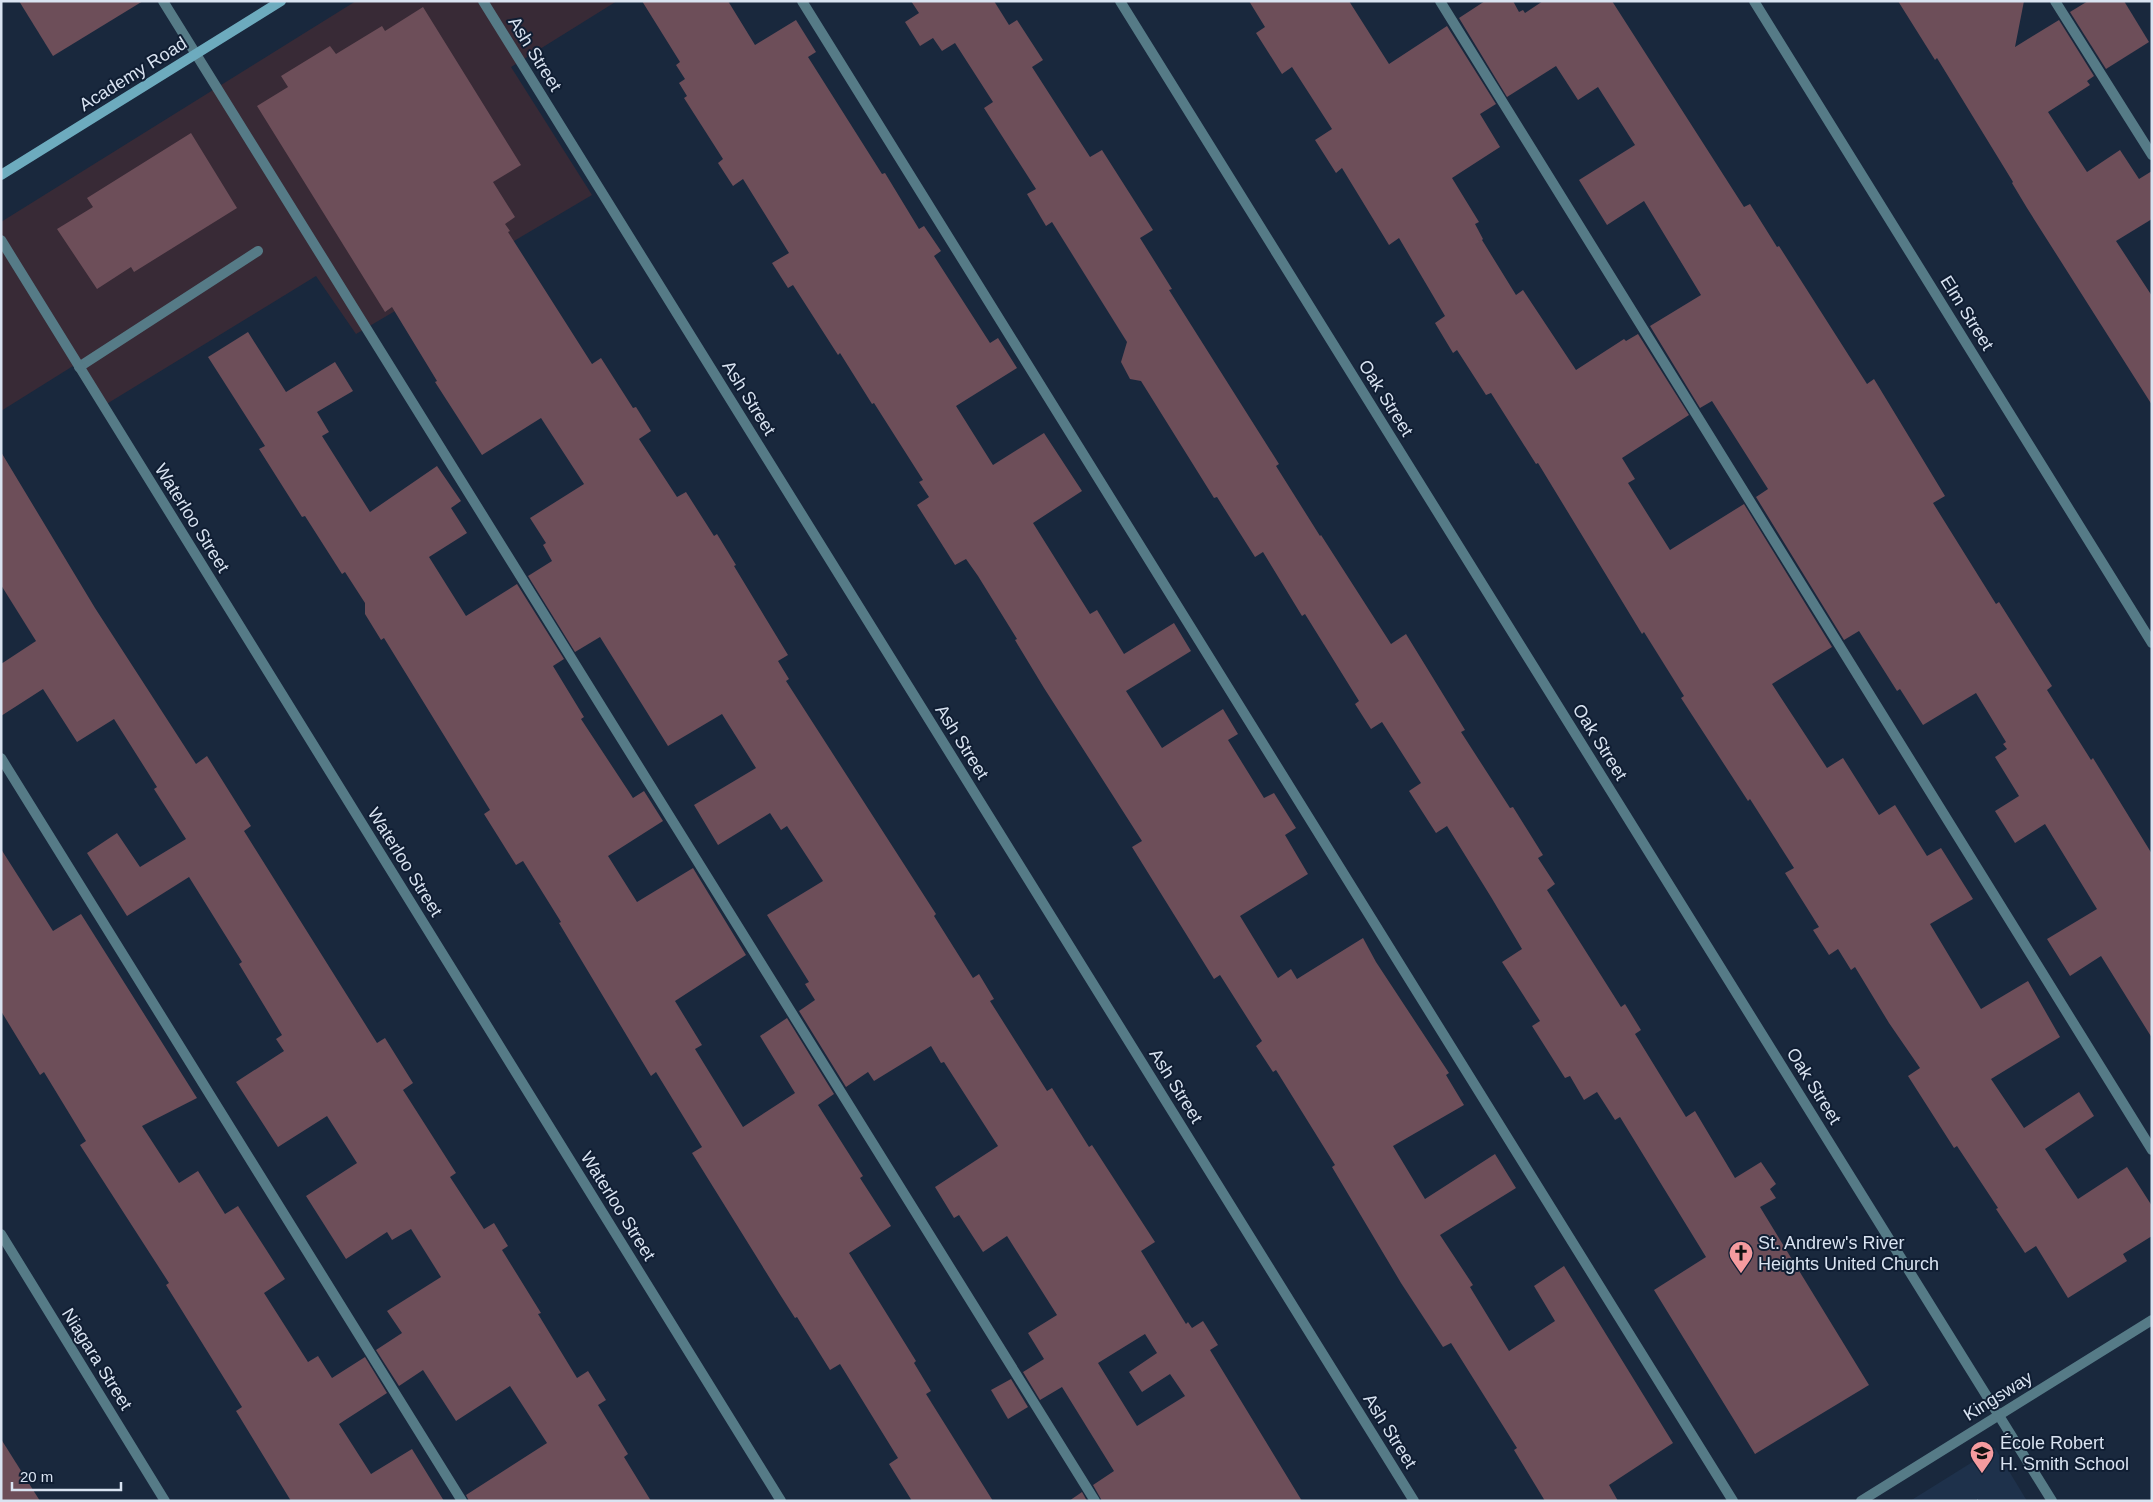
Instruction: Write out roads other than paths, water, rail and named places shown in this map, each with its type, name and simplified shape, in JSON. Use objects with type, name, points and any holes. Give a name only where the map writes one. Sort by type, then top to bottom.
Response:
[{"type":"main road","name":"Academy Road","points":[[1,175],[281,1]]},
{"type":"street","points":[[163,1],[1094,1501]]},
{"type":"street","name":"Ash Street","points":[[483,1],[1414,1501]]},
{"type":"street","points":[[802,1],[1734,1501]]},
{"type":"street","name":"Oak Street","points":[[1120,1],[2052,1501]]},
{"type":"street","points":[[1440,1],[2152,1150]]},
{"type":"street","name":"Elm Street","points":[[1754,1],[2152,643]]},
{"type":"street","points":[[2056,1],[2152,155]]},
{"type":"street","name":"Waterloo Street","points":[[1,240],[781,1501]]},
{"type":"street","points":[[79,367],[258,251]]},
{"type":"street","points":[[1,758],[462,1501]]},
{"type":"street","name":"Niagara Street","points":[[1,1234],[165,1501]]},
{"type":"street","name":"Kingsway","points":[[1861,1501],[2152,1320]]},
{"type":"place","name":"St. Andrew's River Heights United Church","points":[[1741,1274]]},
{"type":"place","name":"École Robert H. Smith School","points":[[1982,1474]]}]
